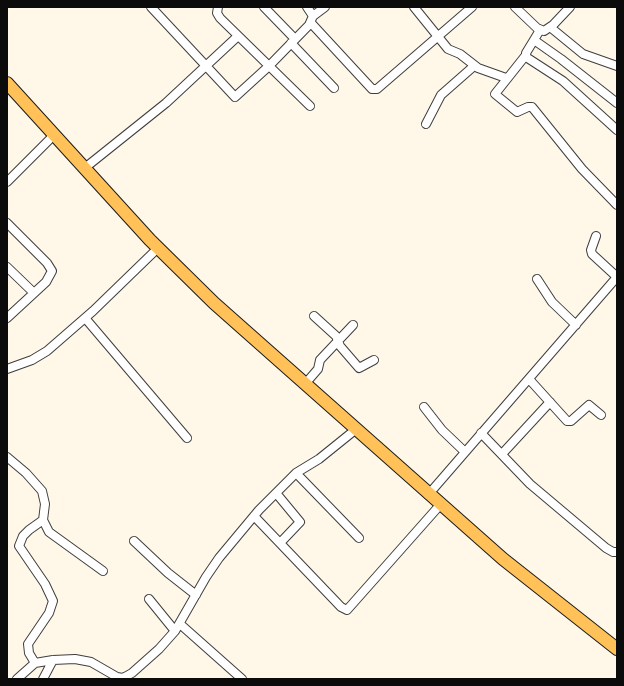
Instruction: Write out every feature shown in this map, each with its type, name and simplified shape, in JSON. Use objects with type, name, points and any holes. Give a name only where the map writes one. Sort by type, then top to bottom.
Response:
[{"type":"main road","points":[[7,83],[86,167],[158,248],[214,303],[440,505],[532,583],[617,649]]},
{"type":"street","points":[[151,7],[235,96],[269,66],[325,7]]},
{"type":"street","points":[[218,7],[217,13],[220,18],[310,106]]},
{"type":"street","points":[[264,7],[334,88]]},
{"type":"street","points":[[307,7],[312,19],[372,89],[377,89],[472,7]]},
{"type":"street","points":[[414,7],[448,49],[460,54],[474,66],[483,71],[506,78]]},
{"type":"street","points":[[515,7],[540,30],[544,31],[570,7]]},
{"type":"street","points":[[550,27],[583,54],[617,66]]},
{"type":"street","points":[[540,30],[526,56],[506,78],[495,94],[517,112],[528,107],[532,107],[582,169],[617,205]]},
{"type":"street","points":[[86,167],[166,103],[238,36]]},
{"type":"street","points":[[534,40],[561,58],[617,103]]},
{"type":"street","points":[[526,56],[528,59],[563,81],[617,130]]},
{"type":"street","points":[[426,124],[441,95],[474,66]]},
{"type":"street","points":[[7,182],[54,134]]},
{"type":"street","points":[[7,223],[47,263],[52,271],[49,278],[7,318]]},
{"type":"street","points":[[428,494],[617,277],[592,254],[591,250],[596,236]]},
{"type":"street","points":[[7,369],[32,360],[47,351],[85,318],[158,248]]},
{"type":"street","points":[[7,267],[34,292]]},
{"type":"street","points":[[537,280],[552,302],[576,325]]},
{"type":"street","points":[[314,316],[336,336],[340,346],[359,368],[374,360]]},
{"type":"street","points":[[85,318],[187,438]]},
{"type":"street","points":[[305,384],[318,369],[320,360],[352,325]]},
{"type":"street","points":[[529,379],[570,422],[589,405],[601,415]]},
{"type":"street","points":[[502,454],[550,402]]},
{"type":"street","points":[[424,407],[442,430],[465,452]]},
{"type":"street","points":[[17,679],[35,663],[75,659],[91,662],[112,675],[123,678],[154,653],[177,627],[219,558],[254,516],[296,473],[319,459],[355,430]]},
{"type":"street","points":[[482,433],[530,484],[606,548],[617,552]]},
{"type":"street","points":[[7,457],[26,473],[42,491],[45,504],[43,520],[48,532],[103,571]]},
{"type":"street","points":[[296,473],[359,538]]},
{"type":"street","points":[[276,493],[300,522],[280,543]]},
{"type":"street","points":[[254,516],[341,607],[347,610],[440,505]]},
{"type":"street","points":[[35,663],[29,653],[28,644],[49,613],[53,601],[45,584],[19,546],[23,536],[43,520]]},
{"type":"street","points":[[134,541],[168,573],[196,595]]},
{"type":"street","points":[[149,599],[177,627],[242,679]]},
{"type":"street","points":[[43,679],[53,660]]}]
